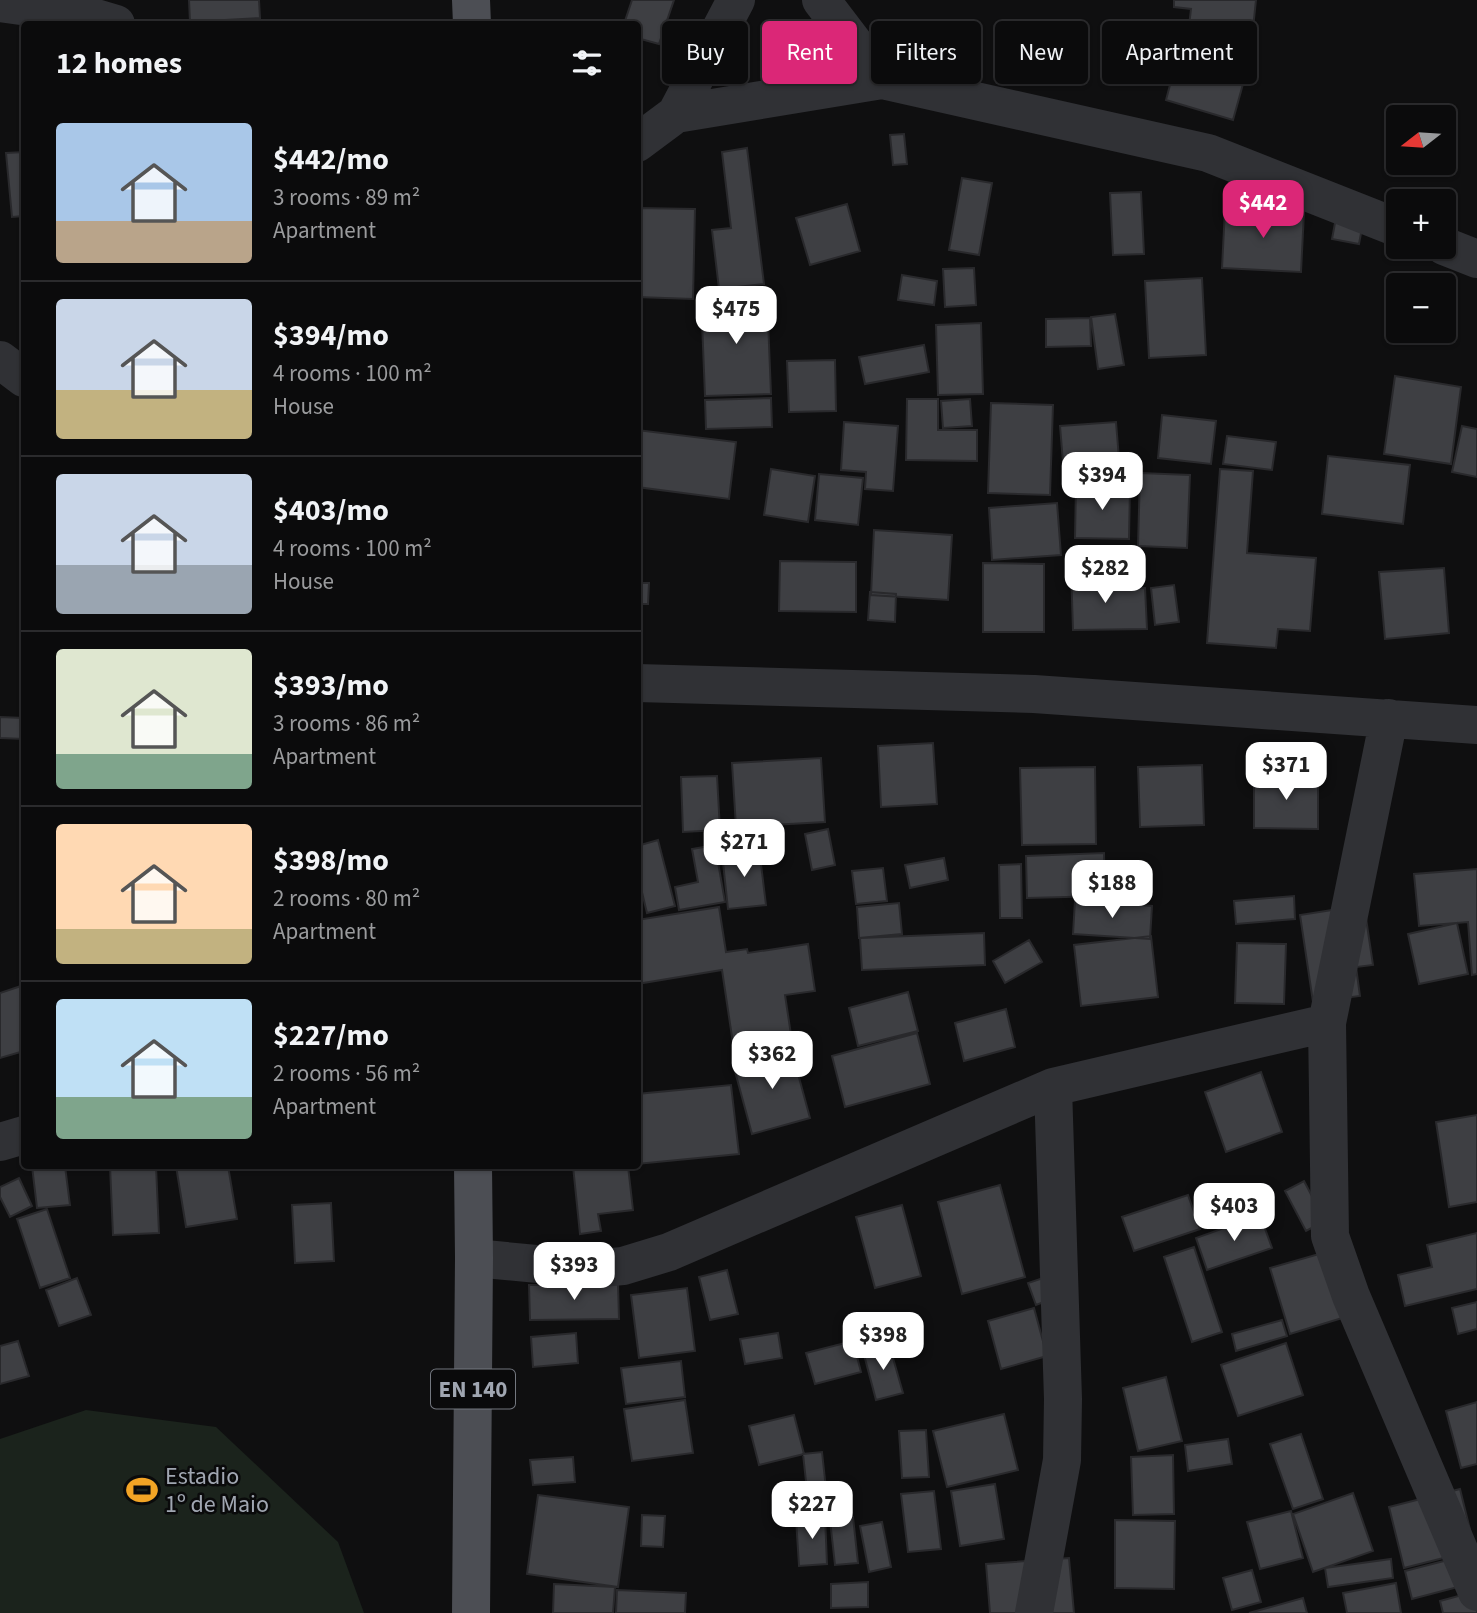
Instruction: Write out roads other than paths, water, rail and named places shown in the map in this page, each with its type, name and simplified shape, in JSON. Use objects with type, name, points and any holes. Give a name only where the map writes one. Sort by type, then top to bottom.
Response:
[{"type":"main road","points":[[471,0],[472,21]]},
{"type":"main road","name":"EN 140","points":[[471,1613],[473,1169]]},
{"type":"street","points":[[641,140],[676,114],[736,0]]},
{"type":"street","points":[[821,0],[871,66]]},
{"type":"street","points":[[0,3],[86,15],[106,21]]},
{"type":"street","points":[[676,114],[871,82]]},
{"type":"street","points":[[900,84],[1208,153],[1386,223]]},
{"type":"street","points":[[1456,251],[1477,259]]},
{"type":"street","points":[[0,360],[21,376]]},
{"type":"street","points":[[641,683],[1034,694],[1477,725]]},
{"type":"street","points":[[1389,718],[1327,1023],[1330,1236],[1351,1296],[1477,1592]]},
{"type":"street","points":[[474,1258],[590,1269],[623,1266],[669,1252],[1053,1087],[1327,1023]]},
{"type":"street","points":[[1034,1613],[1062,1460],[1063,1399],[1053,1087]]},
{"type":"street","points":[[0,1142],[21,1136]]},
{"type":"place","name":"Estadio 1º de Maio","points":[[142,1490]]}]
